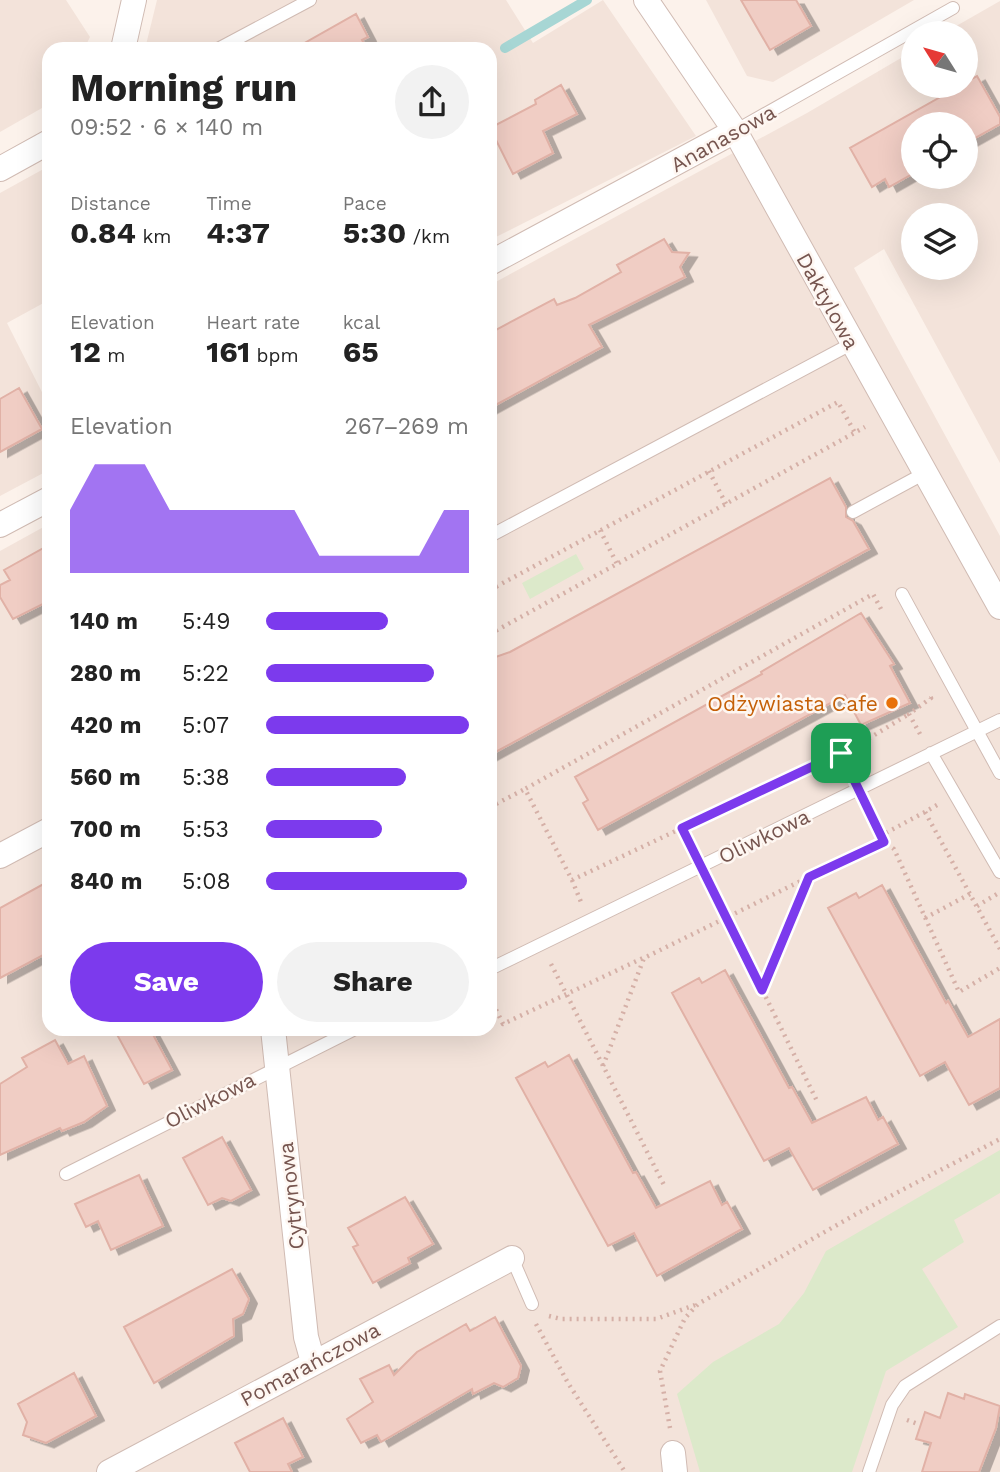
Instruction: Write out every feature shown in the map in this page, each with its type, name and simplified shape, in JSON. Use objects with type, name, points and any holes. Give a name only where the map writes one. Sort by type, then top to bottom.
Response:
[{"type":"street","points":[[125,42],[134,0]]},
{"type":"street","name":"Daktylowa","points":[[646,0],[735,131],[851,344],[998,601]]},
{"type":"street","name":"Ananasowa","points":[[497,259],[735,131]]},
{"type":"street","points":[[0,169],[42,146]]},
{"type":"street","points":[[0,525],[42,503]]},
{"type":"street","points":[[0,856],[42,834]]},
{"type":"street","name":"Cytrynowa","points":[[274,1036],[306,1337],[313,1362]]},
{"type":"street","name":"Pomarańczowa","points":[[109,1472],[512,1258]]},
{"type":"lane","points":[[231,42],[310,0]]},
{"type":"lane","name":"Ananasowa","points":[[735,131],[953,8]]},
{"type":"lane","points":[[497,532],[851,344]]},
{"type":"lane","points":[[853,512],[925,473]]},
{"type":"lane","points":[[902,594],[975,732],[1000,773]]},
{"type":"lane","name":"Oliwkowa","points":[[497,966],[542,947],[1000,720]]},
{"type":"lane","points":[[931,753],[1000,872]]},
{"type":"lane","name":"Oliwkowa","points":[[66,1174],[340,1036]]},
{"type":"lane","points":[[512,1258],[532,1304]]},
{"type":"lane","points":[[869,1472],[892,1405],[905,1386],[1000,1326]]},
{"type":"path","points":[[497,586],[838,402],[855,433]]},
{"type":"path","points":[[497,630],[865,427]]},
{"type":"path","points":[[709,471],[726,503]]},
{"type":"path","points":[[600,530],[617,564]]},
{"type":"path","points":[[497,803],[873,594],[886,617]]},
{"type":"path","points":[[525,789],[572,880],[841,753],[909,714],[931,698],[925,687]]},
{"type":"path","points":[[909,714],[931,753]]},
{"type":"path","points":[[841,753],[880,835],[884,842],[894,849],[959,992],[1000,968]]},
{"type":"path","points":[[880,835],[955,795]]},
{"type":"path","points":[[925,811],[1000,949]]},
{"type":"path","points":[[682,828],[818,1102]]},
{"type":"path","points":[[497,1012],[503,1024],[884,842]]},
{"type":"path","points":[[762,990],[809,877]]},
{"type":"path","points":[[977,906],[1000,892]]},
{"type":"path","points":[[925,918],[970,894]]},
{"type":"path","points":[[542,947],[664,1185]]},
{"type":"path","points":[[603,1066],[644,958]]},
{"type":"path","points":[[625,1472],[568,1383],[530,1312],[532,1304],[545,1315],[561,1319],[656,1319],[698,1304],[858,1213],[1000,1139]]},
{"type":"path","points":[[674,1462],[660,1371],[685,1318],[698,1304]]},
{"type":"path","points":[[902,1433],[910,1409]]},
{"type":"shaded area","points":[[0,0],[66,0],[90,37],[88,42],[42,42],[42,108],[0,132]]},
{"type":"shaded area","points":[[157,0],[506,0],[533,43],[603,0],[696,136],[497,236],[497,42],[147,42]]},
{"type":"shaded area","points":[[706,0],[914,0],[773,82],[747,76]]},
{"type":"shaded area","points":[[1000,1],[1000,463],[884,249],[854,268],[1000,536],[1000,1472],[0,1472],[0,551],[42,528],[42,1036],[497,1036],[497,281],[807,113],[901,58],[901,98],[978,98],[978,21],[965,21]]},
{"type":"shaded area","points":[[42,170],[42,304],[7,323],[42,392],[42,474],[0,496],[0,193]]},
{"type":"green space","points":[[576,554],[584,569],[530,599],[522,583]]},
{"type":"green space","points":[[1000,1150],[1000,1193],[954,1220],[964,1242],[922,1269],[958,1327],[886,1371],[852,1472],[700,1472],[677,1394],[713,1362],[779,1324],[804,1293],[826,1251]]},
{"type":"building","points":[[741,0],[796,0],[811,26],[770,50]]},
{"type":"building","points":[[356,14],[368,37],[362,40],[363,42],[306,42]]},
{"type":"building","points":[[978,78],[1000,117],[1000,124],[978,136],[978,112],[914,112],[939,98],[978,98]]},
{"type":"building","points":[[561,85],[577,114],[543,131],[553,153],[513,174],[497,142],[497,124],[536,104],[535,100]]},
{"type":"building","points":[[901,119],[901,180],[889,187],[885,179],[872,187],[850,148]]},
{"type":"building","points":[[664,239],[672,252],[689,253],[680,267],[685,277],[589,325],[602,347],[497,404],[497,329],[554,299],[557,305],[575,298],[621,272],[617,265]]},
{"type":"building","points":[[19,388],[42,429],[0,452],[0,399]]},
{"type":"building","points":[[830,478],[846,507],[846,517],[853,521],[869,549],[497,751],[497,657],[510,652]]},
{"type":"building","points":[[42,549],[42,604],[13,619],[0,597],[0,585],[10,580],[4,570]]},
{"type":"building","points":[[861,613],[894,664],[890,666],[910,703],[861,725],[845,695],[598,830],[583,803],[588,800],[575,777],[762,674],[761,672]]},
{"type":"building","points":[[42,885],[42,956],[0,978],[0,908]]},
{"type":"building","points":[[882,885],[946,1003],[948,1001],[968,1037],[1000,1019],[1000,1088],[969,1105],[945,1062],[920,1076],[828,908],[856,893],[859,898]]},
{"type":"building","points":[[725,970],[789,1088],[792,1087],[812,1123],[866,1097],[878,1120],[883,1117],[898,1144],[813,1190],[789,1148],[764,1161],[672,993],[699,978],[702,983]]},
{"type":"building","points":[[118,1036],[154,1036],[172,1070],[144,1084]]},
{"type":"building","points":[[55,1040],[68,1064],[84,1056],[107,1106],[84,1122],[62,1131],[60,1128],[0,1155],[0,1084],[27,1067],[22,1058]]},
{"type":"building","points":[[569,1055],[633,1173],[636,1172],[656,1208],[710,1181],[722,1205],[727,1202],[742,1229],[657,1276],[634,1233],[608,1246],[516,1078],[545,1062],[548,1067]]},
{"type":"building","points":[[222,1137],[251,1190],[231,1201],[222,1198],[208,1205],[183,1158]]},
{"type":"building","points":[[139,1175],[163,1226],[111,1250],[98,1221],[86,1227],[75,1204]]},
{"type":"building","points":[[405,1197],[433,1244],[408,1258],[410,1263],[373,1283],[353,1247],[358,1245],[348,1228]]},
{"type":"building","points":[[232,1269],[249,1299],[243,1314],[233,1319],[234,1336],[154,1383],[124,1327]]},
{"type":"building","points":[[495,1317],[521,1366],[518,1378],[503,1387],[494,1383],[473,1394],[472,1389],[381,1442],[377,1435],[361,1443],[347,1419],[373,1402],[360,1379],[389,1365],[394,1375],[417,1352],[466,1324],[470,1331]]},
{"type":"building","points":[[74,1373],[96,1416],[46,1443],[23,1435],[27,1422],[18,1404]]},
{"type":"building","points":[[948,1393],[964,1399],[965,1394],[1000,1406],[996,1428],[979,1472],[922,1472],[931,1443],[916,1439],[925,1412],[940,1418]]},
{"type":"building","points":[[283,1418],[303,1457],[288,1464],[292,1472],[250,1472],[235,1443]]},
{"type":"waterway","points":[[505,48],[587,0]]},
{"type":"place","name":"Odżywiasta Cafe","points":[[892,703]]},
{"type":"route","points":[[841,753],[884,842],[809,877],[762,990],[682,828],[841,753]]}]
